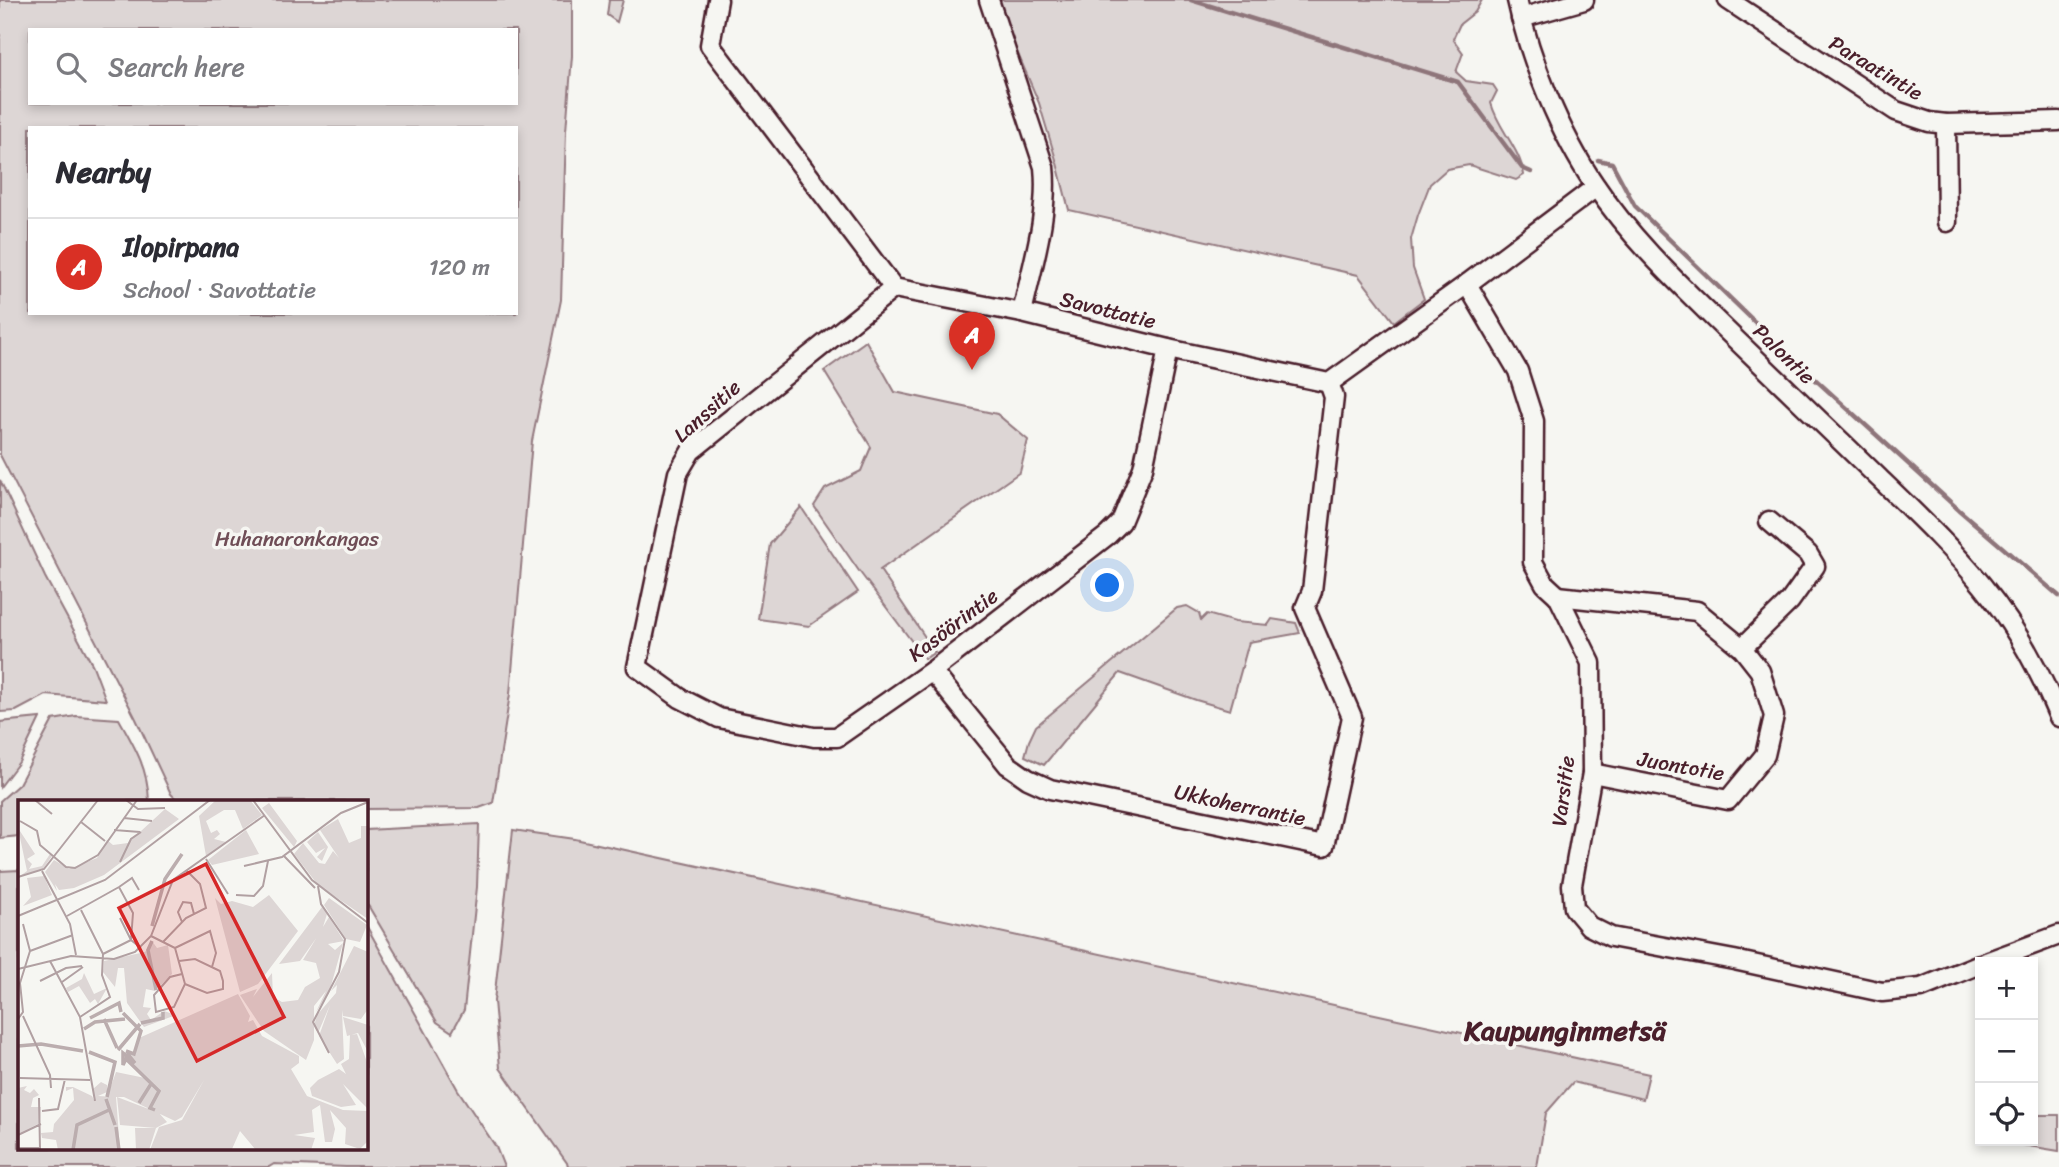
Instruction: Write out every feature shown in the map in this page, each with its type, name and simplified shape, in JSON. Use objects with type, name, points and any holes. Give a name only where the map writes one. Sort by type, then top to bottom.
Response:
[{"type":"street","points":[[718,0],[710,45],[894,288]]},
{"type":"street","points":[[989,0],[1044,167],[1046,186],[1041,220],[1022,313]]},
{"type":"street","name":"Palontie","points":[[1517,0],[1541,79],[1578,158],[1596,187],[1636,238],[1689,294],[1935,533],[1983,586],[2020,640],[2059,717]]},
{"type":"street","points":[[1521,18],[1584,0]]},
{"type":"street","name":"Paraatintie","points":[[1728,0],[1896,111],[1929,122],[1946,124],[2059,121]]},
{"type":"street","points":[[1946,124],[1947,222]]},
{"type":"street","points":[[1329,383],[1596,187]]},
{"type":"street","name":"Varsitie","points":[[1467,284],[1518,371],[1534,421],[1533,562],[1545,584],[1559,596],[1591,663],[1592,773],[1572,885],[1574,908],[1589,926],[1611,937],[1882,992],[1921,988],[1975,966]]},
{"type":"street","name":"Savottatie","points":[[894,288],[1022,313],[1168,349],[1329,383]]},
{"type":"street","name":"Lanssitie","points":[[637,667],[678,473],[691,451],[894,288]]},
{"type":"street","name":"Kasöörintie","points":[[637,667],[680,698],[719,718],[814,737],[837,737],[932,671],[1108,535],[1121,522],[1143,468],[1168,349]]},
{"type":"street","name":"Ukkoherrantie","points":[[932,671],[1008,765],[1028,779],[1050,789],[1324,846],[1352,717],[1305,608],[1312,591],[1334,397],[1329,383]]},
{"type":"street","points":[[1742,648],[1790,601],[1815,566],[1808,554],[1769,521]]},
{"type":"street","name":"Juontotie","points":[[1559,596],[1697,611],[1742,648],[1760,671],[1774,716],[1765,755],[1728,800],[1592,773]]},
{"type":"street","points":[[2000,957],[2059,935]]},
{"type":"green space","name":"Huhanaronkangas","points":[[0,0],[572,0],[561,300],[532,441],[510,694],[493,803],[479,808],[368,809],[368,800],[177,800],[171,794],[136,719],[0,455]]},
{"type":"green space","points":[[609,0],[623,0],[617,22],[607,15]]},
{"type":"green space","points":[[995,0],[1482,0],[1475,12],[1460,24],[1453,39],[1463,53],[1456,72],[1466,81],[1493,85],[1497,91],[1491,103],[1518,156],[1524,175],[1516,180],[1469,165],[1447,169],[1430,184],[1411,239],[1413,268],[1424,299],[1394,322],[1358,275],[1069,210],[1039,103]]},
{"type":"green space","points":[[866,341],[895,392],[997,414],[1028,440],[1020,472],[880,570],[935,652],[925,659],[814,506],[825,489],[861,471],[871,447],[824,371]]},
{"type":"green space","points":[[0,480],[45,577],[93,666],[106,700],[46,695],[16,711],[0,712]]},
{"type":"green space","points":[[801,507],[858,592],[809,626],[758,619],[770,544]]},
{"type":"green space","points":[[1187,606],[1199,613],[1201,620],[1207,614],[1235,622],[1268,625],[1272,619],[1296,623],[1300,633],[1249,642],[1230,710],[1120,673],[1044,765],[1025,756],[1036,726],[1177,608]]},
{"type":"green space","points":[[76,716],[119,719],[143,768],[149,800],[18,800],[18,836],[0,838],[0,801],[19,784],[53,720]]},
{"type":"green space","points":[[40,718],[19,762],[0,787],[0,722]]},
{"type":"green space","points":[[479,824],[477,887],[464,1010],[452,1032],[437,1022],[368,905],[368,830]]},
{"type":"green space","points":[[513,830],[575,839],[1649,1074],[1643,1099],[1573,1082],[1546,1113],[1537,1167],[568,1167],[500,1068],[494,1001]]},
{"type":"green space","points":[[18,870],[18,1150],[368,1150],[368,929],[458,1090],[496,1147],[504,1167],[274,1164],[269,1167],[0,1167],[0,871]]},
{"type":"green space","points":[[2038,1115],[2059,1115],[2059,1151],[2029,1146],[2038,1146]]},
{"type":"waterway","points":[[1191,0],[1458,82],[1522,168],[1531,172]]},
{"type":"waterway","points":[[1598,160],[1612,163],[1635,206],[1794,360],[1959,510],[2059,596]]},
{"type":"place","name":"Ilopirpana","points":[[972,370]]},
{"type":"district","name":"Kaupunginmetsä","points":[[1565,1030]]}]
